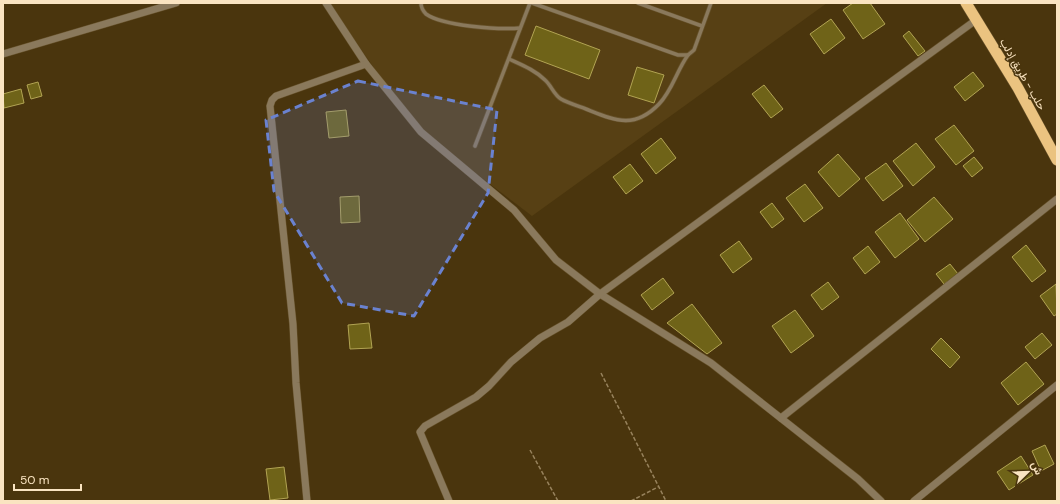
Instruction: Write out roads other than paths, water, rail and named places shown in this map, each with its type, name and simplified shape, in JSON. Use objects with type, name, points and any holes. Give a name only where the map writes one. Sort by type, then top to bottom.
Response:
[{"type":"highway","name":"حلب - طريق إدلب","points":[[966,3],[1018,88],[1057,160]]},
{"type":"street","points":[[3,54],[176,3]]},
{"type":"street","points":[[326,3],[366,64],[421,132],[514,210],[556,260],[600,294],[711,363],[858,479],[881,501]]},
{"type":"street","points":[[449,501],[420,432],[424,426],[476,397],[490,386],[511,362],[540,338],[568,322],[600,294],[976,20]]},
{"type":"street","points":[[307,501],[296,383],[293,324],[270,106],[272,100],[276,96],[366,64]]},
{"type":"street","points":[[781,418],[1057,199]]},
{"type":"street","points":[[914,501],[1057,385]]},
{"type":"lane","points":[[421,3],[424,13],[433,18],[502,30],[520,28]]},
{"type":"lane","points":[[475,146],[531,3],[678,55],[688,55]]},
{"type":"lane","points":[[638,3],[702,26]]},
{"type":"lane","points":[[509,59],[530,68],[546,80],[559,98],[617,121],[630,120],[644,115],[658,106],[666,96],[680,66],[688,55],[694,50],[710,3]]}]
